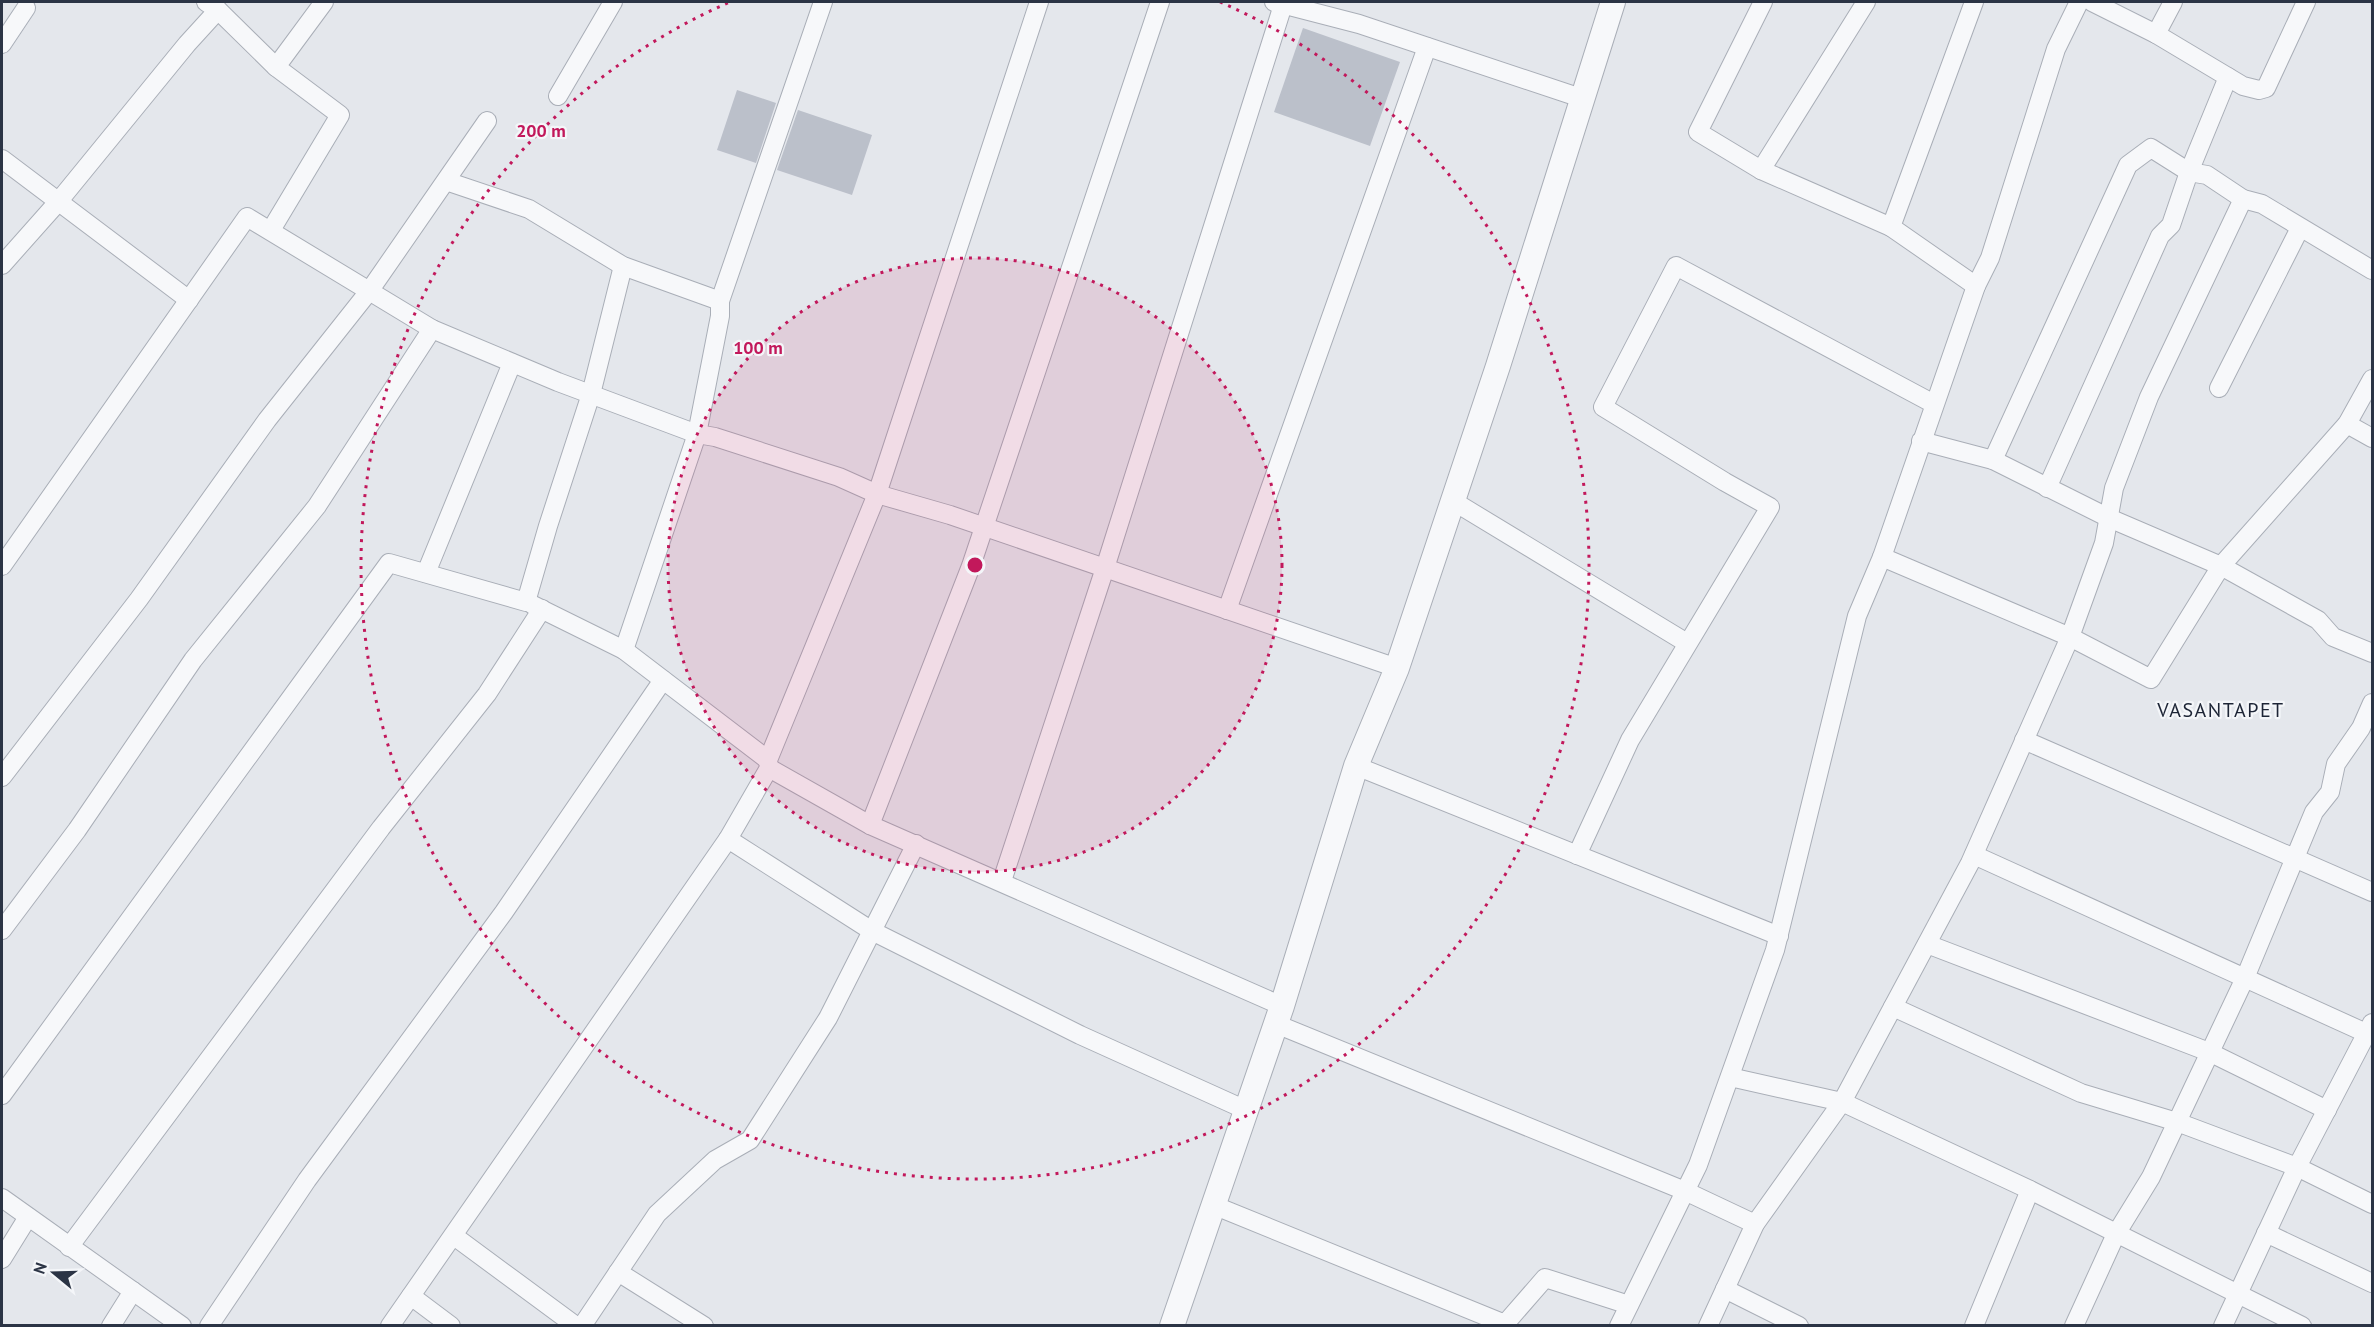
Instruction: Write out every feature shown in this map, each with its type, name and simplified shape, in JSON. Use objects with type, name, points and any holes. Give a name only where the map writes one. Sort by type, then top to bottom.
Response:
[{"type":"street","points":[[276,67],[324,2]]},
{"type":"street","points":[[558,96],[614,2]]},
{"type":"street","points":[[624,650],[697,434],[720,316],[720,301],[823,2]]},
{"type":"street","points":[[390,1326],[728,839],[768,764],[877,494],[1039,2]]},
{"type":"street","points":[[870,825],[971,566],[1160,2]]},
{"type":"street","points":[[1173,1326],[1279,1015],[1356,766],[1397,668],[1453,501],[1584,99],[1613,2]]},
{"type":"street","points":[[1763,2],[1698,132],[1761,170],[1891,227],[1976,286]]},
{"type":"street","points":[[1761,170],[1866,2]]},
{"type":"street","points":[[1891,227],[1974,2]]},
{"type":"street","points":[[1619,1326],[1698,1165],[1779,936],[1857,615],[1882,557],[1976,286],[1990,258],[2056,49],[2079,2]]},
{"type":"street","points":[[2092,2],[2156,34],[2243,86],[2259,90],[2266,88],[2306,2]]},
{"type":"street","points":[[2156,34],[2173,2]]},
{"type":"street","points":[[1002,881],[1286,4],[1359,24],[1584,99]]},
{"type":"street","points":[[2,265],[58,202],[187,44],[212,6],[276,67],[340,115],[271,230]]},
{"type":"street","points":[[2,44],[26,8]]},
{"type":"street","points":[[1227,610],[1427,47]]},
{"type":"street","points":[[2047,488],[2160,236],[2171,225],[2189,172],[2228,77]]},
{"type":"street","points":[[2,777],[139,600],[267,420],[370,290],[487,122]]},
{"type":"street","points":[[1993,460],[2128,165],[2151,148],[2189,172],[2206,175],[2243,199],[2262,204],[2373,270]]},
{"type":"street","points":[[2,159],[189,300]]},
{"type":"street","points":[[446,181],[529,209],[623,266],[720,301]]},
{"type":"street","points":[[1708,1326],[1755,1224],[1842,1102],[1974,855],[2070,637],[2104,543],[2114,488],[2149,397],[2243,199]]},
{"type":"street","points":[[2,566],[247,217],[432,328],[558,382],[697,434],[715,437],[839,477],[877,494],[984,526],[1397,668]]},
{"type":"street","points":[[2219,388],[2301,228]]},
{"type":"street","points":[[69,1247],[381,828],[487,694],[534,605],[548,526],[591,394],[623,266]]},
{"type":"street","points":[[1577,855],[1630,740],[1770,507],[1603,407],[1676,266],[1934,404]]},
{"type":"street","points":[[2,930],[77,830],[193,660],[317,506],[432,328]]},
{"type":"street","points":[[426,573],[512,363]]},
{"type":"street","points":[[1882,557],[2070,637],[2151,679],[2221,566],[2347,424],[2373,379]]},
{"type":"street","points":[[2347,424],[2373,438]]},
{"type":"street","points":[[1921,441],[1993,460],[2109,518],[2221,566],[2318,620],[2333,637],[2373,654]]},
{"type":"street","points":[[1453,501],[1687,643]]},
{"type":"street","points":[[2,1095],[389,563],[534,605],[624,650],[768,764],[870,825],[1002,881],[1279,1015],[1685,1191],[1755,1224]]},
{"type":"street","points":[[209,1326],[307,1180],[504,912],[663,680]]},
{"type":"street","points":[[2074,1326],[2116,1234],[2151,1177],[2245,978],[2314,812],[2330,792],[2336,764],[2367,730],[2373,703]]},
{"type":"street","points":[[2025,740],[2373,892]]},
{"type":"street","points":[[1356,766],[1779,936]]},
{"type":"street","points":[[728,839],[872,931],[1080,1035],[1246,1110]]},
{"type":"street","points":[[582,1326],[657,1214],[715,1160],[750,1140],[828,1018],[916,844]]},
{"type":"street","points":[[1974,855],[2245,978],[2368,1038],[2297,1167],[2223,1326]]},
{"type":"street","points":[[1927,944],[2209,1052],[2327,1110]]},
{"type":"street","points":[[1893,1007],[2081,1093],[2177,1122],[2297,1167],[2373,1204]]},
{"type":"street","points":[[1730,1077],[1842,1102],[2030,1190],[2302,1326]]},
{"type":"street","points":[[1974,1326],[2030,1190]]},
{"type":"street","points":[[2,1198],[182,1326]]},
{"type":"street","points":[[1213,1205],[1505,1324],[1545,1278],[1629,1305]]},
{"type":"street","points":[[2,1259],[28,1218]]},
{"type":"street","points":[[2266,1233],[2373,1284]]},
{"type":"street","points":[[454,1236],[576,1326]]},
{"type":"street","points":[[618,1272],[704,1326]]},
{"type":"street","points":[[1725,1289],[1799,1326]]},
{"type":"street","points":[[111,1326],[133,1291]]},
{"type":"street","points":[[411,1296],[451,1326]]},
{"type":"building","points":[[1303,28],[1400,62],[1370,146],[1274,112]]},
{"type":"building","points":[[737,90],[776,103],[756,163],[717,150]]},
{"type":"building","points":[[798,110],[872,135],[852,195],[777,170]]},
{"type":"district","name":"VASANTAPET","points":[[2221,710]]}]
